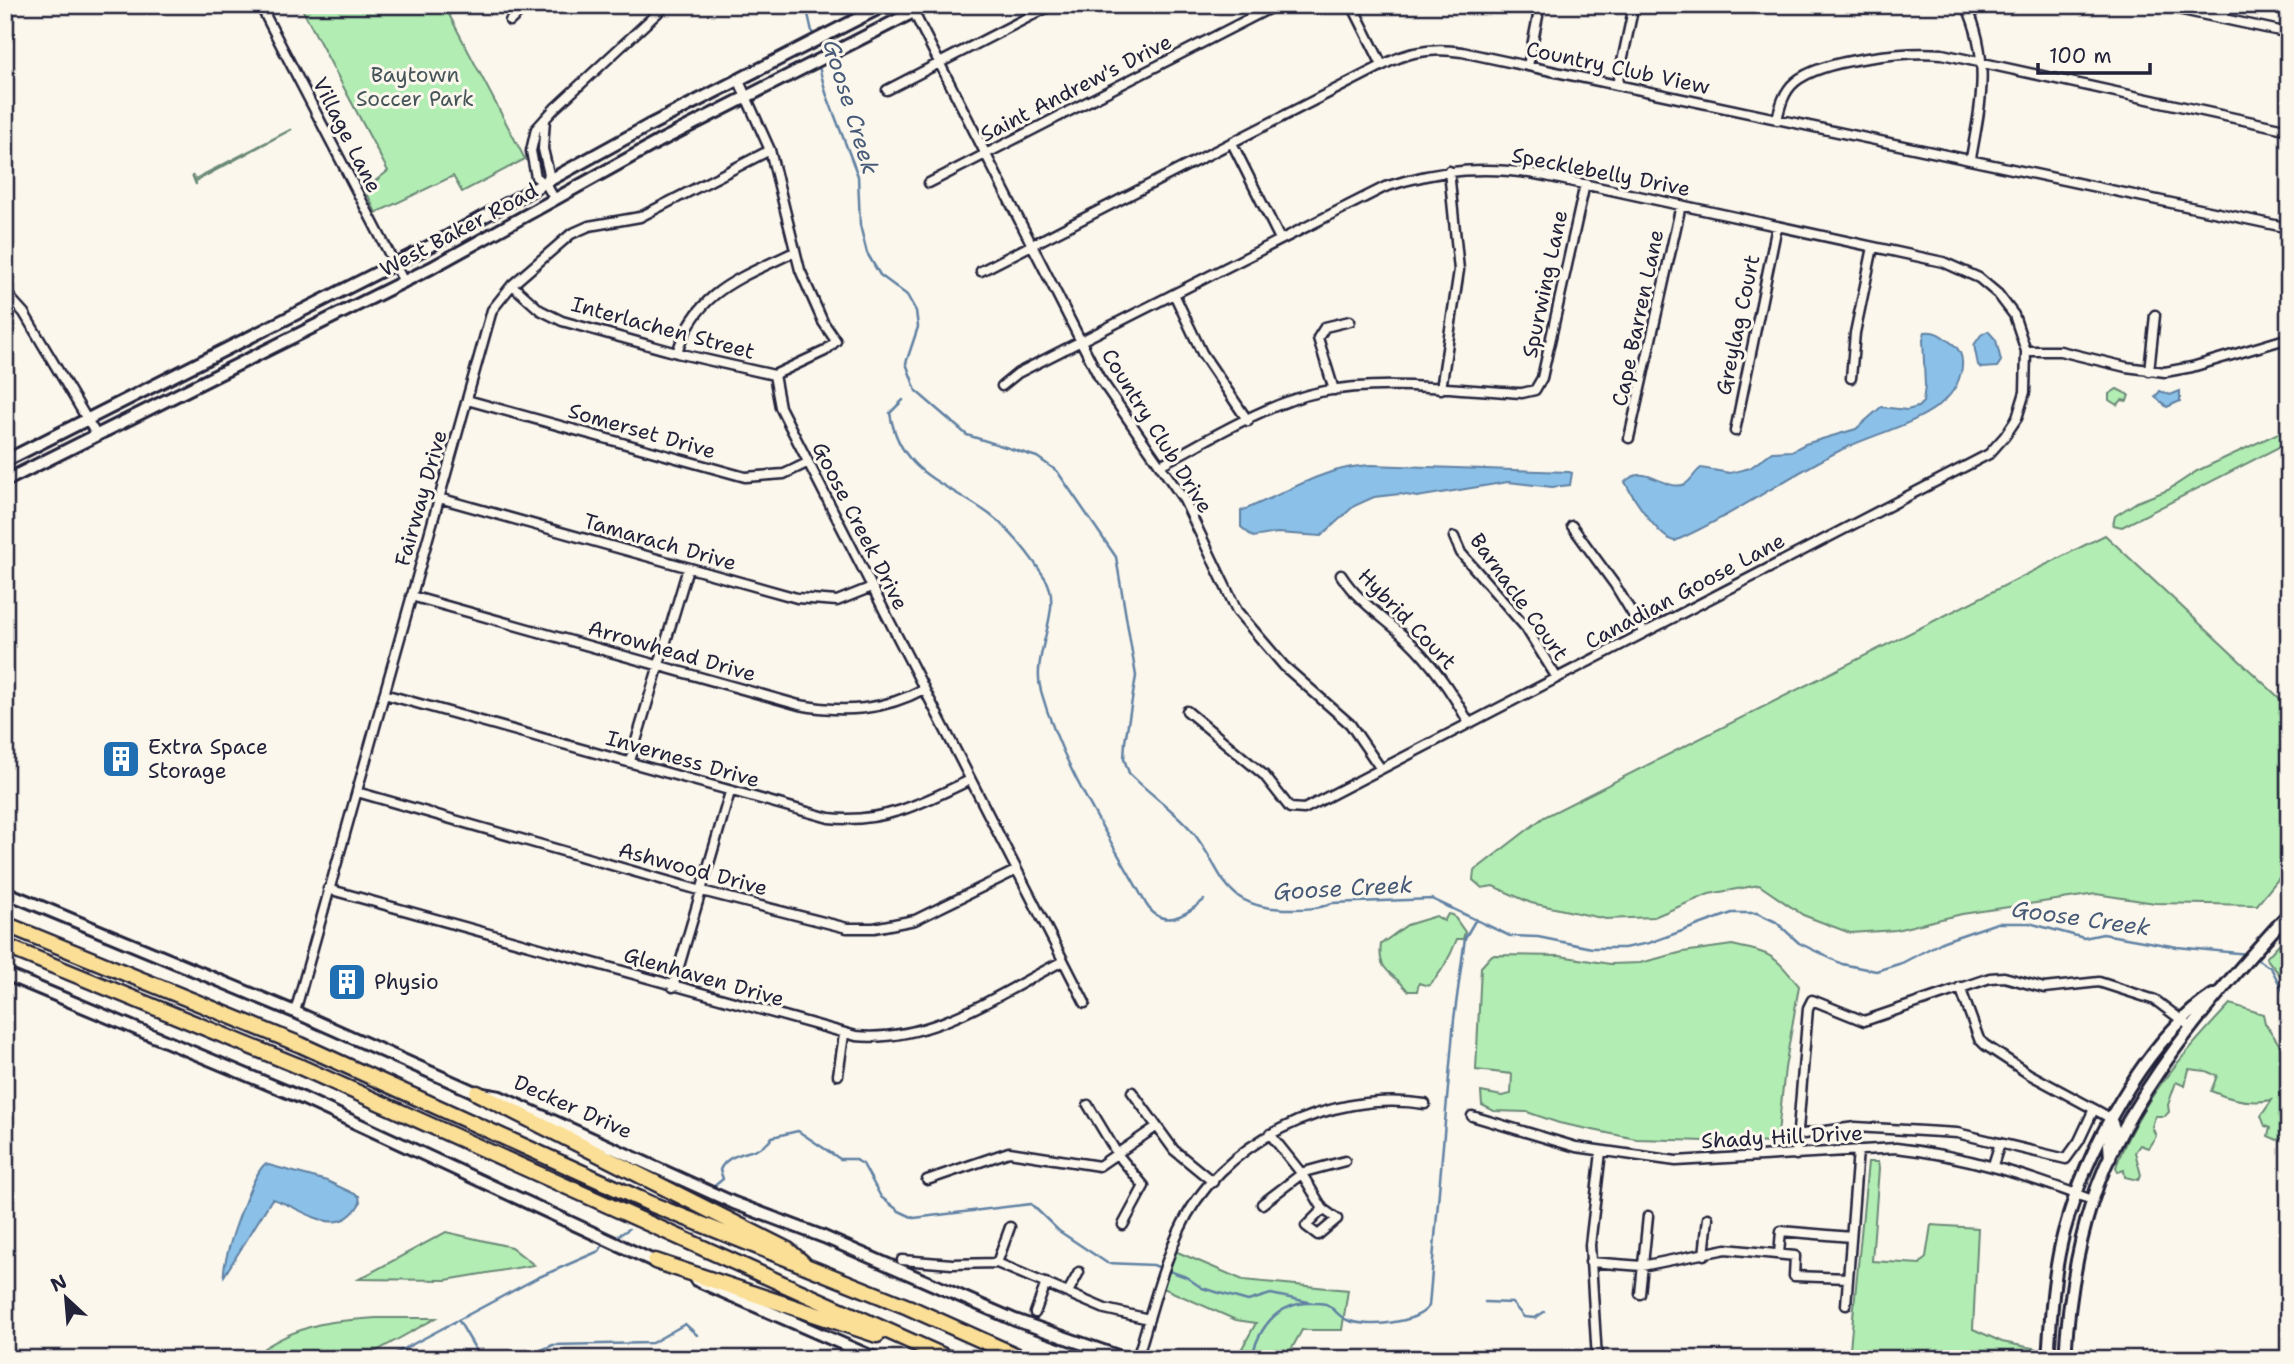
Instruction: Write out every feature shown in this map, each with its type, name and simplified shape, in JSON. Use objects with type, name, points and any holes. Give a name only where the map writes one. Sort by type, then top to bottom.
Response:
[{"type":"highway","points":[[5,924],[301,1045],[651,1204],[908,1307],[1024,1359]]},
{"type":"highway","points":[[5,946],[296,1065],[947,1358]]},
{"type":"highway","points":[[477,1093],[788,1250],[809,1269]]},
{"type":"highway","points":[[654,1261],[947,1358]]},
{"type":"main road","name":"West Baker Road","points":[[5,461],[394,263],[546,184],[625,138],[885,5]]},
{"type":"main road","name":"West Baker Road","points":[[5,481],[404,282],[912,9],[927,5]]},
{"type":"main road","points":[[247,339],[256,356]]},
{"type":"main road","name":"Decker Drive","points":[[5,892],[295,1012],[477,1093],[512,1102],[721,1197],[824,1237],[1015,1320],[1126,1359]]},
{"type":"main road","points":[[2048,1359],[2056,1272],[2076,1194],[2110,1118],[2158,1049],[2188,1024],[2289,913]]},
{"type":"main road","points":[[5,974],[302,1098],[654,1261],[877,1359]]},
{"type":"main road","points":[[2065,1359],[2074,1268],[2092,1200],[2137,1107],[2188,1024]]},
{"type":"main road","points":[[2110,1118],[2114,1128],[2109,1144],[2110,1158]]},
{"type":"street","name":"Village Lane","points":[[260,5],[404,282]]},
{"type":"street","points":[[510,21],[527,5]]},
{"type":"street","points":[[555,200],[546,184],[536,177],[531,151],[536,129],[666,5]]},
{"type":"street","points":[[887,90],[1052,5]]},
{"type":"street","name":"Saint Andrew's Drive","points":[[929,183],[1276,5]]},
{"type":"street","points":[[1352,5],[1382,65]]},
{"type":"street","points":[[1528,66],[1538,16],[1534,5]]},
{"type":"street","points":[[1617,85],[1634,5]]},
{"type":"street","points":[[1966,5],[1976,28],[1984,64],[1984,85],[1971,158]]},
{"type":"street","points":[[2159,5],[2289,33]]},
{"type":"street","points":[[2223,18],[2225,5]]},
{"type":"street","name":"Country Club Drive","points":[[912,9],[1105,387],[1190,512],[1237,611],[1284,666],[1350,724],[1381,769]]},
{"type":"street","name":"Country Club View","points":[[981,271],[1382,65],[1409,53],[1448,50],[1971,158],[2289,228]]},
{"type":"street","points":[[1777,120],[1789,87],[1815,71],[1910,52],[1942,54],[2289,130]]},
{"type":"street","points":[[739,80],[770,150],[794,252],[810,294],[836,341],[825,351],[774,375]]},
{"type":"street","points":[[545,119],[543,149],[549,174],[546,184]]},
{"type":"street","points":[[1232,143],[1280,239]]},
{"type":"street","name":"Fairway Drive","points":[[295,1012],[488,319],[501,296],[570,234],[589,226],[640,217],[770,150]]},
{"type":"street","points":[[1160,465],[1284,404],[1334,390],[1369,387],[1441,389],[1459,270],[1448,171]]},
{"type":"street","name":"Specklebelly Drive","points":[[1002,386],[1018,373],[1385,187],[1448,171],[1516,171],[1956,266],[1979,278],[1998,294],[2014,315],[2026,351]]},
{"type":"street","name":"Spurwing Lane","points":[[1441,389],[1522,394],[1535,390],[1542,378],[1585,184]]},
{"type":"street","name":"Cape Barren Lane","points":[[1629,438],[1681,205]]},
{"type":"street","name":"Greylag Court","points":[[1735,431],[1777,226]]},
{"type":"street","points":[[1851,379],[1855,333],[1873,247]]},
{"type":"street","points":[[677,353],[685,329],[706,301],[794,252]]},
{"type":"street","name":"Interlachen Street","points":[[512,285],[551,316],[677,353],[774,375]]},
{"type":"street","points":[[5,292],[24,313],[97,436]]},
{"type":"street","points":[[1174,294],[1196,343],[1248,421]]},
{"type":"street","points":[[2149,371],[2155,315]]},
{"type":"street","points":[[1334,390],[1318,338],[1325,327],[1350,321]]},
{"type":"street","points":[[2026,351],[2060,351],[2149,371],[2192,368],[2289,338]]},
{"type":"street","name":"Canadian Goose Lane","points":[[1187,711],[1264,775],[1296,811],[1989,454],[2017,418],[2025,392],[2026,351]]},
{"type":"street","name":"Goose Creek Drive","points":[[774,375],[780,407],[807,463],[1085,1003]]},
{"type":"street","name":"Somerset Drive","points":[[467,400],[734,475],[766,478],[784,474],[807,463]]},
{"type":"street","name":"Tamarach Drive","points":[[439,498],[808,600],[837,601],[872,587]]},
{"type":"street","points":[[1572,527],[1615,585],[1644,633]]},
{"type":"street","name":"Barnacle Court","points":[[1454,537],[1461,553],[1526,628],[1556,678]]},
{"type":"street","points":[[630,761],[688,568]]},
{"type":"street","name":"Hybrid Court","points":[[1341,575],[1354,593],[1426,659],[1469,723]]},
{"type":"street","name":"Arrowhead Drive","points":[[411,596],[824,710],[869,709],[893,703],[924,689]]},
{"type":"street","name":"Inverness Drive","points":[[383,694],[630,761],[809,814],[847,820],[878,818],[916,807],[970,780]]},
{"type":"street","name":"Ashwood Drive","points":[[357,792],[830,926],[874,929],[915,920],[1015,871]]},
{"type":"street","points":[[673,987],[730,792]]},
{"type":"street","name":"Glenhaven Drive","points":[[328,889],[844,1035],[890,1038],[929,1029],[1063,961]]},
{"type":"street","points":[[1796,1155],[1810,1003],[1819,1002],[1864,1021],[1960,987],[1998,977],[2044,988],[2099,982],[2155,1000],[2188,1024]]},
{"type":"street","points":[[1960,987],[1979,1039],[1985,1045],[2029,1074],[2110,1118]]},
{"type":"street","points":[[838,1075],[844,1035]]},
{"type":"street","points":[[1132,1092],[1174,1150],[1213,1182]]},
{"type":"street","points":[[1137,1359],[1179,1230],[1200,1196],[1234,1159],[1270,1134],[1350,1104],[1378,1101],[1425,1104]]},
{"type":"street","points":[[1088,1105],[1118,1155],[1144,1186],[1123,1225]]},
{"type":"street","points":[[1796,1135],[1855,1127],[1959,1133],[2069,1158],[2094,1109]]},
{"type":"street","name":"Shady Hill Drive","points":[[1472,1116],[1601,1152],[1676,1161],[1858,1150],[1920,1151],[1993,1165],[2040,1178],[2092,1200]]},
{"type":"street","points":[[927,1180],[1009,1152],[1085,1166],[1099,1166],[1156,1127]]},
{"type":"street","points":[[1270,1134],[1302,1174],[1323,1209]]},
{"type":"street","points":[[1993,1165],[2000,1143]]},
{"type":"street","points":[[1846,1305],[1858,1150]]},
{"type":"street","points":[[1597,1359],[1590,1221],[1601,1152]]},
{"type":"street","points":[[1262,1204],[1302,1174],[1345,1161]]},
{"type":"street","points":[[1640,1294],[1648,1216]]},
{"type":"street","points":[[1704,1255],[1708,1218]]},
{"type":"street","points":[[997,1263],[1010,1227]]},
{"type":"street","points":[[1779,1254],[1780,1231],[1851,1237]]},
{"type":"street","points":[[1590,1262],[1642,1266],[1726,1250],[1794,1256],[1794,1276],[1848,1278]]},
{"type":"street","points":[[902,1260],[952,1264],[997,1263],[1105,1309],[1149,1319]]},
{"type":"street","points":[[1068,1292],[1079,1272]]},
{"type":"street","points":[[1035,1313],[1046,1283]]},
{"type":"green space","name":"Baytown Soccer Park","points":[[300,5],[444,5],[525,159],[462,192],[453,176],[376,213],[365,189],[388,171]]},
{"type":"green space","points":[[292,129],[196,181],[196,185],[192,175],[195,179]]},
{"type":"green space","points":[[2117,389],[2129,395],[2127,401],[2122,400],[2117,405],[2109,400],[2109,394]]},
{"type":"green space","points":[[2289,428],[2289,442],[2122,527],[2113,525],[2115,516],[2137,502],[2168,490],[2197,471]]},
{"type":"green space","points":[[2105,535],[2289,707],[2289,866],[2257,905],[2155,903],[2096,894],[1962,914],[1896,930],[1850,933],[1803,915],[1759,885],[1709,894],[1654,917],[1606,919],[1531,903],[1493,886],[1482,888],[1473,880],[1474,871],[1544,817]]},
{"type":"green space","points":[[1448,914],[1453,915],[1465,932],[1463,939],[1457,939],[1445,965],[1428,986],[1419,983],[1417,991],[1408,991],[1384,967],[1380,954],[1381,944],[1407,925],[1436,916],[1444,921]]},
{"type":"green space","points":[[2289,933],[2289,995],[2280,975],[2266,958]]},
{"type":"green space","points":[[1732,945],[1771,956],[1799,986],[1785,1068],[1777,1143],[1636,1139],[1559,1123],[1527,1112],[1494,1111],[1482,1105],[1481,1092],[1502,1096],[1511,1094],[1512,1074],[1476,1070],[1481,967],[1492,955],[1560,956],[1610,964],[1640,963],[1683,952]]},
{"type":"green space","points":[[2230,1004],[2263,1014],[2265,1023],[2289,1059],[2289,1107],[2282,1106],[2286,1137],[2277,1140],[2268,1136],[2270,1128],[2265,1126],[2261,1116],[2272,1100],[2249,1101],[2219,1094],[2211,1091],[2217,1076],[2206,1071],[2189,1069],[2185,1086],[2176,1082],[2168,1105],[2169,1112],[2165,1116],[2155,1116],[2152,1127],[2156,1136],[2148,1148],[2140,1145],[2135,1152],[2141,1175],[2138,1180],[2125,1177],[2124,1170],[2118,1172],[2116,1167],[2136,1122],[2164,1079]]},
{"type":"green space","points":[[1868,1162],[1878,1162],[1879,1168],[1872,1261],[1920,1264],[1926,1257],[1931,1225],[1978,1228],[1973,1329],[2002,1342],[2037,1349],[2040,1353],[2035,1359],[1849,1359]]},
{"type":"green space","points":[[446,1232],[511,1247],[534,1265],[446,1280],[359,1279]]},
{"type":"green space","points":[[1175,1251],[1243,1280],[1348,1290],[1342,1330],[1302,1330],[1286,1359],[1236,1359],[1256,1323],[1236,1320],[1163,1288]]},
{"type":"green space","points":[[376,1318],[436,1318],[362,1359],[266,1359],[264,1348],[305,1328],[331,1322]]},
{"type":"green space","points":[[2078,1348],[2141,1359],[2070,1359],[2072,1351]]},
{"type":"water","points":[[1988,331],[1996,340],[2001,361],[1997,367],[1981,368],[1974,345],[1981,335]]},
{"type":"water","points":[[1925,332],[1933,332],[1943,337],[1953,344],[1961,357],[1961,372],[1955,388],[1945,400],[1922,416],[1851,445],[1818,462],[1696,531],[1675,541],[1669,539],[1647,516],[1625,482],[1632,476],[1640,475],[1678,486],[1687,483],[1701,468],[1730,473],[1750,468],[1772,452],[1792,451],[1805,444],[1856,429],[1881,407],[1907,410],[1918,407],[1923,402],[1925,386]]},
{"type":"water","points":[[2160,391],[2170,395],[2180,391],[2180,401],[2167,407],[2155,397]]},
{"type":"water","points":[[1371,465],[1572,473],[1570,485],[1552,487],[1508,482],[1417,497],[1400,494],[1374,497],[1354,506],[1321,536],[1277,533],[1253,537],[1241,527],[1241,511],[1320,476]]},
{"type":"water","points":[[265,1164],[327,1181],[359,1196],[360,1203],[351,1215],[330,1221],[272,1199],[224,1276],[227,1254],[238,1218],[259,1171]]},
{"type":"waterway","name":"Goose Creek","points":[[806,5],[813,36]]},
{"type":"waterway","name":"Goose Creek","points":[[818,63],[826,93],[858,176],[860,225],[867,253],[880,275],[907,295],[916,311],[918,327],[906,363],[916,391],[967,435],[1037,457],[1057,471],[1116,557],[1136,676],[1124,759],[1129,773],[1192,831],[1218,873],[1235,894],[1263,906],[1284,909],[1315,908],[1332,903],[1432,899],[1510,936],[1538,937],[1592,948],[1624,948],[1649,943],[1732,913],[1757,913],[1776,922],[1799,943],[1842,964],[1876,971],[1902,963],[1944,941],[1997,923],[2029,923],[2084,938],[2103,934],[2177,947],[2248,954]]},
{"type":"waterway","points":[[903,400],[890,413],[895,434],[903,450],[927,474],[989,514],[1005,528],[1045,578],[1051,603],[1040,662],[1041,691],[1050,720],[1074,774],[1146,904],[1153,912],[1167,919],[1190,911],[1204,900]]},
{"type":"waterway","points":[[1251,1359],[1255,1345],[1268,1323],[1276,1314],[1298,1304],[1326,1304],[1344,1319],[1366,1324],[1390,1323],[1413,1317],[1429,1306],[1454,1019],[1465,938],[1476,919]]},
{"type":"waterway","name":"Goose Creek","points":[[2253,957],[2271,968],[2289,1002]]},
{"type":"waterway","points":[[712,1188],[723,1179],[720,1170],[731,1158],[761,1147],[772,1137],[798,1131],[840,1159],[854,1159],[863,1164],[881,1197],[899,1211],[914,1218],[1031,1204],[1059,1231],[1107,1263],[1153,1265],[1186,1277],[1202,1288],[1248,1301],[1271,1294],[1313,1303]]},
{"type":"waterway","points":[[613,1239],[629,1229]]},
{"type":"waterway","points":[[385,1359],[537,1278],[599,1251],[604,1243]]},
{"type":"waterway","points":[[1485,1302],[1512,1303],[1524,1317],[1535,1318],[1544,1312]]},
{"type":"waterway","points":[[459,1321],[480,1357]]},
{"type":"waterway","points":[[521,1359],[553,1345],[652,1343],[685,1324],[697,1335]]},
{"type":"place","name":"Extra Space Storage","points":[[121,759]]},
{"type":"place","name":"Physio","points":[[347,982]]}]
